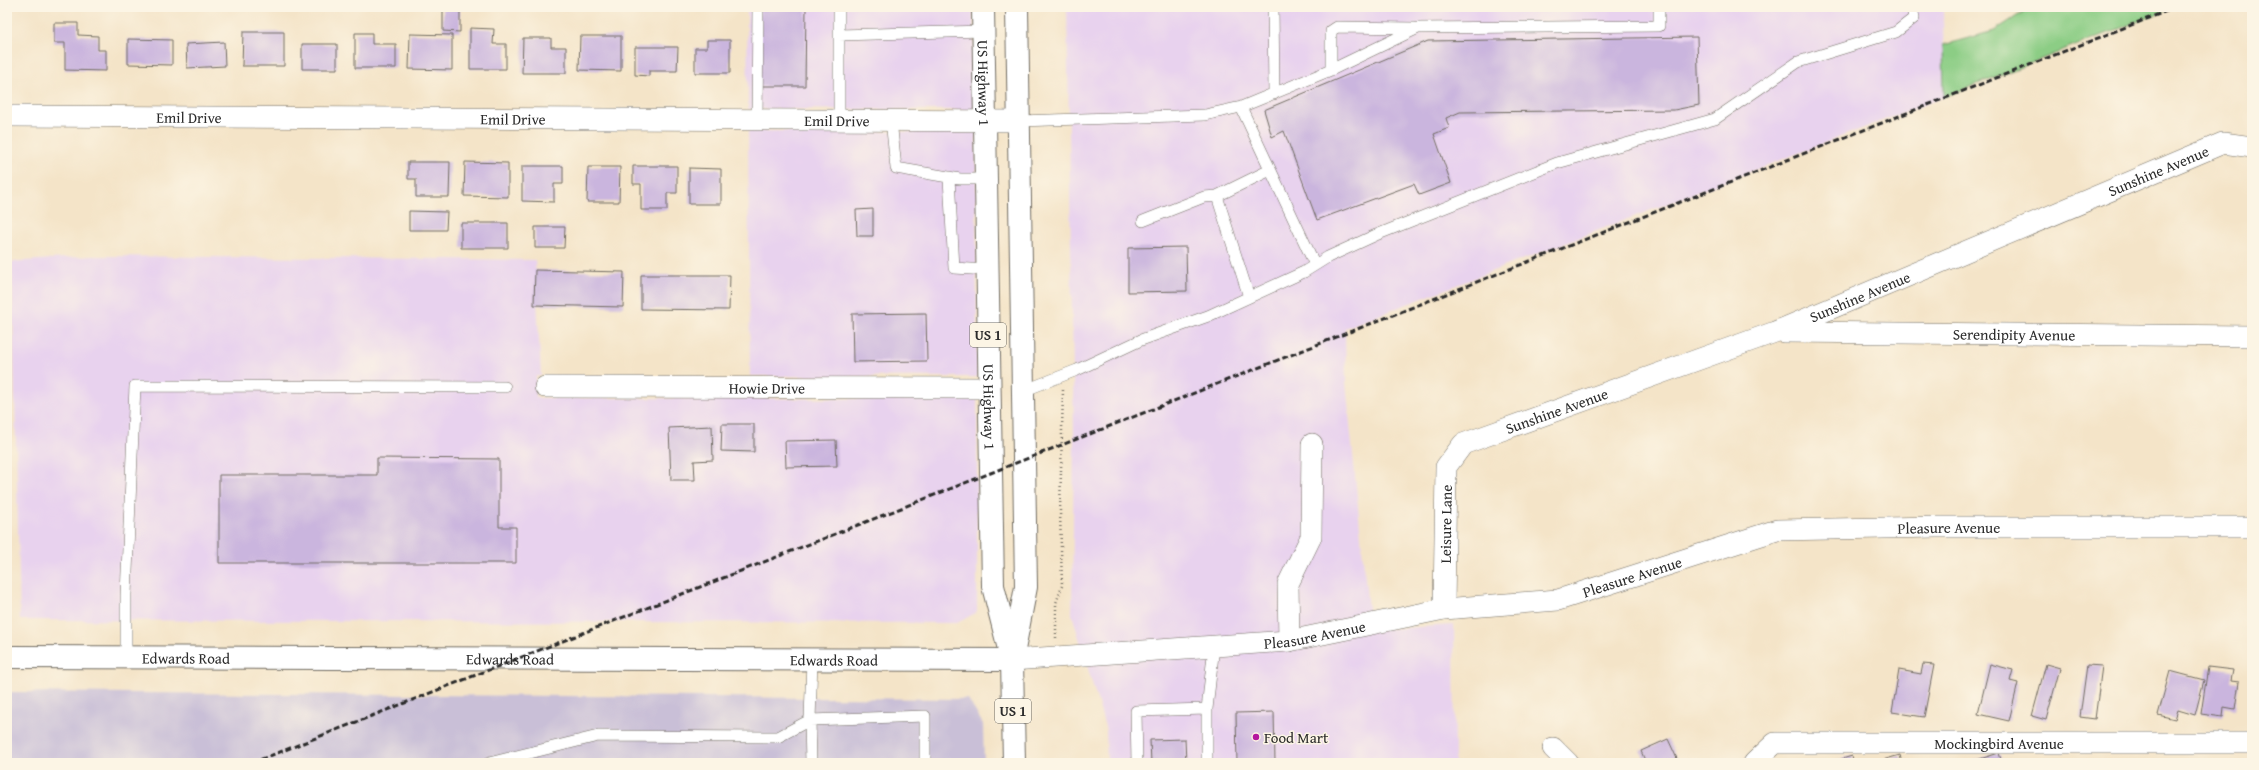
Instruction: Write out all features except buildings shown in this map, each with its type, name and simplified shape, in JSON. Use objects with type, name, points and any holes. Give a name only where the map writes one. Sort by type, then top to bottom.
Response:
[{"type":"main road","name":"US Highway 1","points":[[983,7],[993,586],[1012,660]]},
{"type":"main road","name":"US Highway 1","points":[[1014,763],[1012,660],[1026,587],[1017,7]]},
{"type":"main road","name":"Edwards Road","points":[[7,657],[1012,660]]},
{"type":"street","name":"Emil Drive","points":[[7,116],[1019,121]]},
{"type":"street","name":"Sunshine Avenue","points":[[1462,444],[1775,332],[2223,143],[2252,147]]},
{"type":"street","name":"Serendipity Avenue","points":[[1775,332],[2252,336]]},
{"type":"street","name":"Howie Drive","points":[[545,387],[989,388]]},
{"type":"street","points":[[1289,641],[1288,584],[1311,536],[1312,444]]},
{"type":"street","name":"Leisure Lane","points":[[1444,609],[1446,466],[1462,444]]},
{"type":"street","name":"Pleasure Avenue","points":[[1012,660],[1289,641],[1444,609],[1558,600],[1777,530],[1937,526],[2252,527]]},
{"type":"street","name":"Mockingbird Avenue","points":[[1754,763],[1776,743],[2252,743]]},
{"type":"street","points":[[1554,748],[1568,763]]},
{"type":"lane","points":[[757,120],[758,7]]},
{"type":"lane","points":[[839,7],[839,120]]},
{"type":"lane","points":[[1273,7],[1274,94]]},
{"type":"lane","points":[[1331,70],[1331,31],[1337,27],[1418,28],[1659,26],[1659,7]]},
{"type":"lane","points":[[1023,392],[1063,376],[1141,340],[1208,316],[1304,272],[1328,256],[1376,235],[1557,163],[1715,119],[1798,62],[1896,32],[1914,18],[1912,7]]},
{"type":"lane","points":[[1019,121],[1205,115],[1241,107],[1331,70],[1418,28]]},
{"type":"lane","points":[[839,35],[984,31]]},
{"type":"lane","points":[[1241,107],[1315,265]]},
{"type":"lane","points":[[891,120],[896,168],[949,178],[986,179]]},
{"type":"lane","points":[[1143,221],[1204,197],[1217,196],[1270,170]]},
{"type":"lane","points":[[949,178],[954,268],[988,270]]},
{"type":"lane","points":[[1217,196],[1249,297]]},
{"type":"lane","points":[[126,657],[126,595],[135,386],[505,387]]},
{"type":"lane","points":[[1208,763],[1207,709],[1214,646]]},
{"type":"lane","points":[[811,763],[810,720],[812,659]]},
{"type":"lane","points":[[1137,763],[1136,711],[1207,709]]},
{"type":"lane","points":[[490,763],[598,736],[778,737],[810,720],[925,716],[925,763]]},
{"type":"path","points":[[1057,657],[1056,603],[1062,586],[1060,511],[1063,376]]},
{"type":"shaded area","points":[[747,7],[973,7],[975,110],[748,109]]},
{"type":"shaded area","points":[[1067,7],[1943,7],[1944,97],[1345,328],[1346,383],[1370,630],[1454,625],[1455,763],[1107,763],[1106,730],[1072,614],[1074,436]]},
{"type":"shaded area","points":[[748,131],[976,132],[977,377],[750,376]]},
{"type":"shaded area","points":[[92,256],[535,260],[541,376],[536,376],[536,398],[977,399],[977,612],[957,623],[20,620],[12,262]]},
{"type":"shaded area","points":[[7,692],[968,699],[983,724],[984,763],[7,763]]},
{"type":"green space","points":[[2031,7],[2175,7],[1944,97],[1943,45],[1994,31]]},
{"type":"railway","points":[[252,763],[2177,7]]},
{"type":"place","name":"Food Mart","points":[[1256,737]]}]
